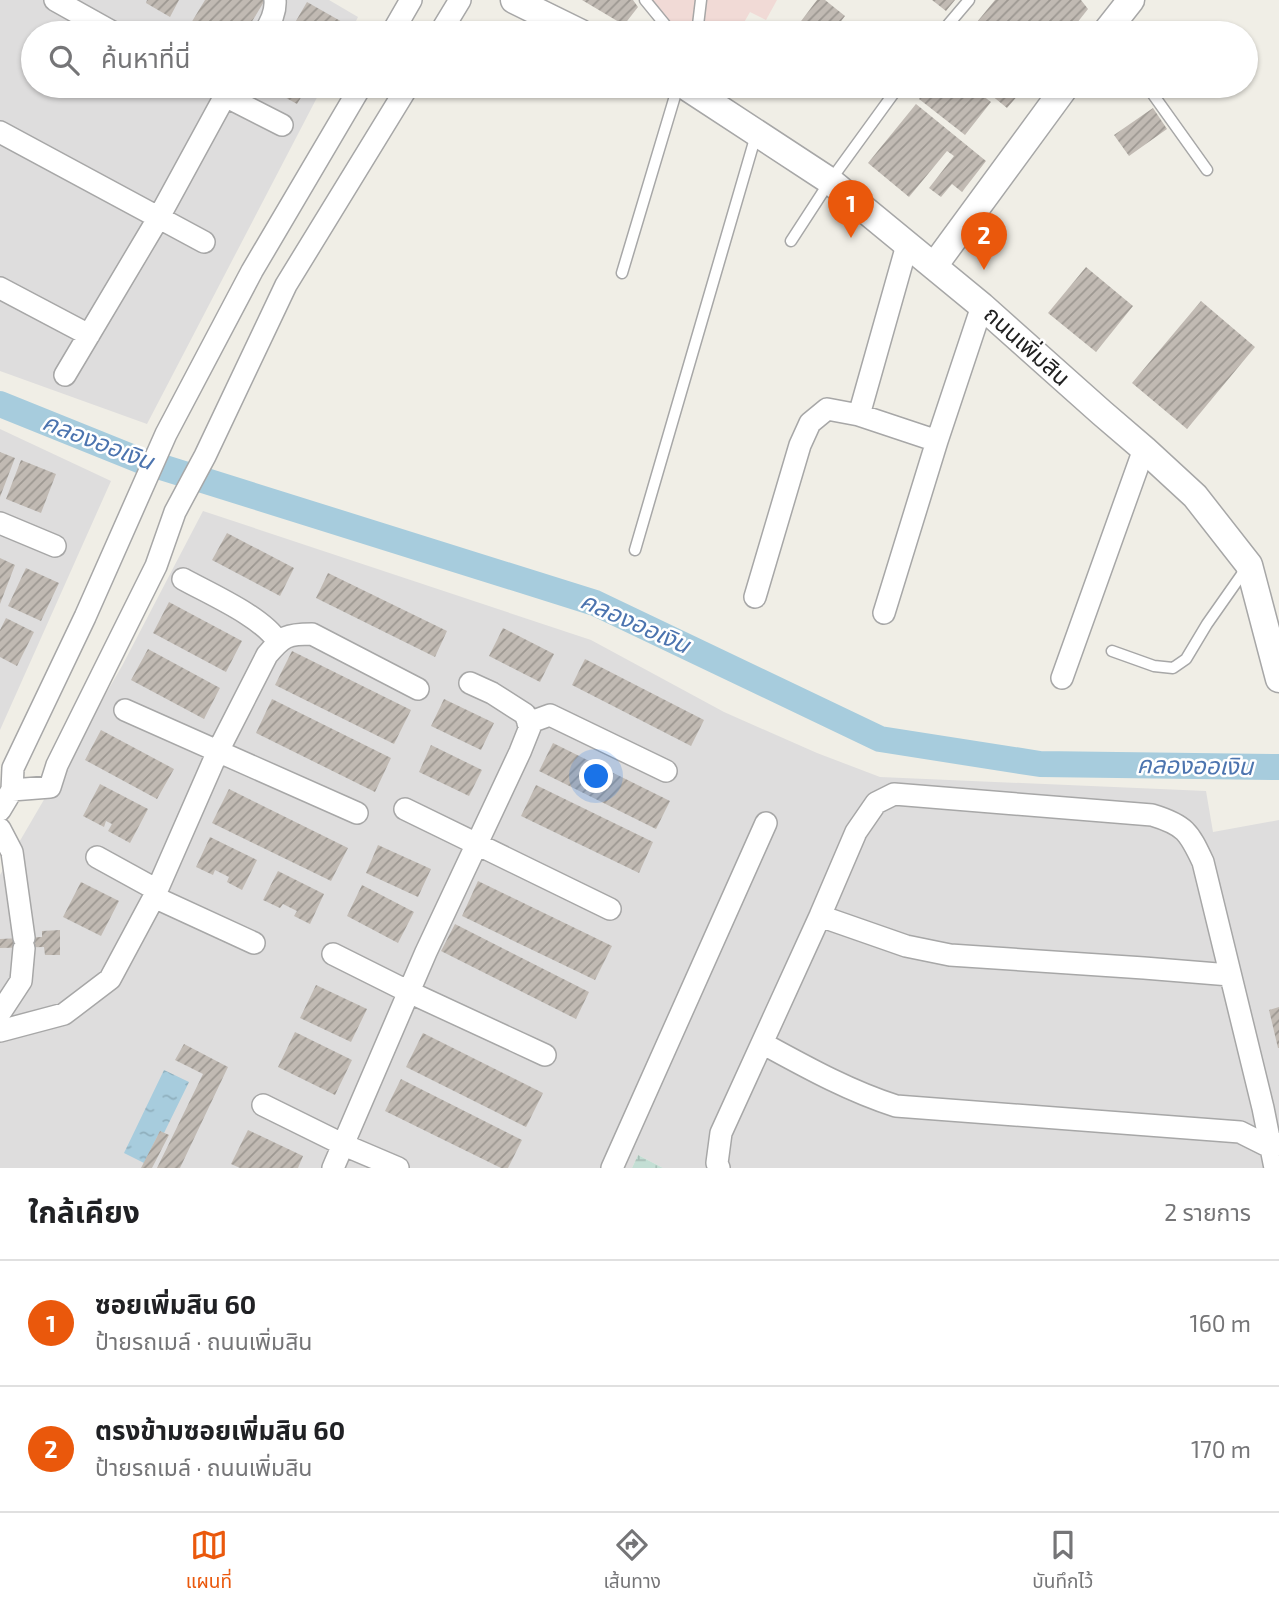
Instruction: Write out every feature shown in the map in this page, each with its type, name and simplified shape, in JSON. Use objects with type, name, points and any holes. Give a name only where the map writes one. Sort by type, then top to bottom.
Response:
[{"type":"street","points":[[55,0],[93,21]]},
{"type":"street","points":[[270,21],[276,6],[275,0]]},
{"type":"street","points":[[399,21],[411,0]]},
{"type":"street","points":[[447,21],[460,0]]},
{"type":"street","points":[[514,0],[557,21]]},
{"type":"street","points":[[1116,21],[1131,0]]},
{"type":"street","points":[[65,375],[159,217],[217,98]]},
{"type":"street","points":[[236,98],[282,125]]},
{"type":"street","points":[[0,810],[12,790],[13,768],[85,617],[166,434],[253,271],[354,98]]},
{"type":"street","points":[[12,790],[50,787],[57,765],[156,566],[175,512],[205,456],[286,285],[401,98]]},
{"type":"street","name":"ถนนเพิ่มสิน","points":[[703,98],[830,181],[934,265],[1195,496],[1249,565],[1279,679]]},
{"type":"street","points":[[934,265],[1057,98]]},
{"type":"street","points":[[0,132],[204,242]]},
{"type":"street","points":[[859,415],[907,245]]},
{"type":"street","points":[[0,288],[89,335]]},
{"type":"street","points":[[884,613],[982,306]]},
{"type":"street","points":[[755,597],[800,444],[810,423],[827,409],[859,415],[937,441]]},
{"type":"street","points":[[1062,678],[1144,449]]},
{"type":"street","points":[[0,523],[55,546]]},
{"type":"street","points":[[183,579],[262,623],[278,642]]},
{"type":"street","points":[[2,1019],[64,1014],[110,979],[156,893],[218,751],[267,655],[278,642],[293,634],[312,634],[418,689]]},
{"type":"street","points":[[334,1168],[409,992],[530,727],[525,714],[470,683]]},
{"type":"street","points":[[125,710],[357,813]]},
{"type":"street","points":[[528,723],[550,715],[666,771]]},
{"type":"street","points":[[719,1168],[720,1133],[856,832],[876,803],[894,794],[1152,816],[1174,822],[1192,838],[1203,862],[1230,975],[1271,1105],[1275,1168]]},
{"type":"street","points":[[405,809],[610,909]]},
{"type":"street","points":[[612,1168],[766,823]]},
{"type":"street","points":[[0,829],[12,852],[24,943],[21,981],[2,1019]]},
{"type":"street","points":[[97,857],[156,893],[254,943]]},
{"type":"street","points":[[820,916],[906,946],[950,955],[1230,975]]},
{"type":"street","points":[[333,954],[545,1055]]},
{"type":"street","points":[[762,1044],[870,1098],[896,1106],[1240,1132],[1275,1146]]},
{"type":"street","points":[[263,1105],[398,1168]]},
{"type":"street","points":[[1240,1132],[1271,1105]]},
{"type":"lane","points":[[645,0],[662,21]]},
{"type":"lane","points":[[698,21],[701,0]]},
{"type":"lane","points":[[951,21],[969,0]]},
{"type":"lane","points":[[622,273],[674,98]]},
{"type":"lane","points":[[791,242],[830,181],[890,98]]},
{"type":"lane","points":[[1156,98],[1208,170]]},
{"type":"lane","points":[[635,550],[757,133]]},
{"type":"lane","points":[[1112,651],[1154,666],[1172,668],[1180,663],[1186,659],[1249,565]]},
{"type":"shaded area","points":[[0,0],[329,0],[358,17],[356,21],[21,21],[21,98],[317,98],[147,424],[0,371]]},
{"type":"shaded area","points":[[648,0],[777,0],[766,20],[750,12],[745,21],[665,21]]},
{"type":"shaded area","points":[[0,429],[111,481],[0,730]]},
{"type":"shaded area","points":[[203,511],[591,640],[724,712],[880,777],[1206,791],[1213,832],[1279,820],[1279,1168],[663,1168],[638,1155],[632,1168],[0,1168],[0,875],[122,666]]},
{"type":"green space","points":[[638,1155],[663,1168],[632,1168]]},
{"type":"water","points":[[164,1070],[189,1082],[164,1133],[160,1131],[144,1163],[124,1153]]},
{"type":"building","points":[[147,0],[179,0],[170,17],[146,3]]},
{"type":"building","points":[[205,0],[265,0],[252,21],[192,21]]},
{"type":"building","points":[[582,0],[633,0],[638,7],[627,21],[617,21]]},
{"type":"building","points":[[817,0],[825,0],[845,16],[841,21],[801,21]]},
{"type":"building","points":[[932,0],[955,0],[946,11]]},
{"type":"building","points":[[995,0],[1081,0],[1088,9],[1078,21],[978,21]]},
{"type":"building","points":[[307,2],[340,21],[296,21]]},
{"type":"building","points":[[286,98],[301,98],[297,104]]},
{"type":"building","points":[[986,98],[991,102],[965,135],[919,99]]},
{"type":"building","points":[[995,98],[1016,98],[1007,108]]},
{"type":"building","points":[[916,104],[986,161],[962,192],[952,184],[941,197],[929,188],[954,156],[947,151],[909,197],[868,163]]},
{"type":"building","points":[[1153,108],[1167,129],[1129,156],[1114,135]]},
{"type":"building","points":[[1086,267],[1133,306],[1096,352],[1048,313]]},
{"type":"building","points":[[1201,301],[1255,347],[1187,429],[1132,383]]},
{"type":"building","points":[[0,452],[15,458],[0,497]]},
{"type":"building","points":[[21,460],[56,474],[41,513],[6,499]]},
{"type":"building","points":[[227,533],[294,568],[280,596],[212,560]]},
{"type":"building","points":[[0,558],[15,565],[0,604]]},
{"type":"building","points":[[26,568],[59,583],[41,621],[8,606]]},
{"type":"building","points":[[328,573],[447,631],[435,657],[316,598]]},
{"type":"building","points":[[169,602],[242,641],[226,672],[153,633]]},
{"type":"building","points":[[6,618],[34,632],[17,666],[0,657],[0,630]]},
{"type":"building","points":[[503,628],[554,654],[540,682],[489,656]]},
{"type":"building","points":[[148,649],[220,688],[204,719],[131,680]]},
{"type":"building","points":[[292,651],[411,710],[394,744],[275,685]]},
{"type":"building","points":[[585,659],[704,720],[691,746],[572,685]]},
{"type":"building","points":[[272,699],[391,758],[375,792],[256,733]]},
{"type":"building","points":[[444,699],[494,723],[481,750],[431,726]]},
{"type":"building","points":[[101,730],[174,769],[157,799],[85,760]]},
{"type":"building","points":[[553,743],[670,801],[656,829],[539,771]]},
{"type":"building","points":[[431,745],[482,770],[469,796],[419,772]]},
{"type":"building","points":[[100,784],[148,809],[130,843],[108,831],[112,824],[106,821],[104,827],[83,816]]},
{"type":"building","points":[[536,785],[653,842],[639,873],[521,816]]},
{"type":"building","points":[[229,789],[348,848],[331,881],[212,823]]},
{"type":"building","points":[[210,837],[257,860],[242,890],[227,882],[229,877],[215,870],[213,875],[196,867]]},
{"type":"building","points":[[378,845],[431,869],[418,897],[366,873]]},
{"type":"building","points":[[278,871],[324,894],[310,924],[294,916],[297,911],[283,904],[280,908],[263,900]]},
{"type":"building","points":[[478,881],[612,946],[595,980],[462,916]]},
{"type":"building","points":[[81,882],[119,901],[101,936],[63,917]]},
{"type":"building","points":[[362,885],[414,912],[398,943],[347,916]]},
{"type":"building","points":[[455,924],[589,992],[576,1019],[441,951]]},
{"type":"building","points":[[60,930],[60,955],[45,955],[44,947],[0,948],[0,939],[42,937],[42,931]]},
{"type":"building","points":[[316,985],[367,1009],[351,1042],[300,1018]]},
{"type":"building","points":[[1279,1007],[1279,1048],[1278,1048],[1269,1010]]},
{"type":"building","points":[[295,1032],[352,1060],[335,1095],[278,1067]]},
{"type":"building","points":[[423,1033],[543,1093],[526,1127],[406,1067]]},
{"type":"building","points":[[184,1044],[228,1067],[180,1168],[157,1168],[203,1074],[175,1060]]},
{"type":"building","points":[[401,1079],[522,1140],[508,1168],[501,1168],[385,1111]]},
{"type":"building","points":[[248,1130],[303,1156],[298,1168],[240,1168],[231,1164]]},
{"type":"building","points":[[160,1131],[169,1135],[152,1168],[141,1168]]},
{"type":"waterway","name":"คลองออเงิน","points":[[0,404],[139,460],[595,603],[880,739],[1040,764],[1279,767]]},
{"type":"place","name":"ซอยเพิ่มสิน 60","points":[[851,238]]},
{"type":"place","name":"ตรงข้ามซอยเพิ่มสิน 60","points":[[984,270]]}]
